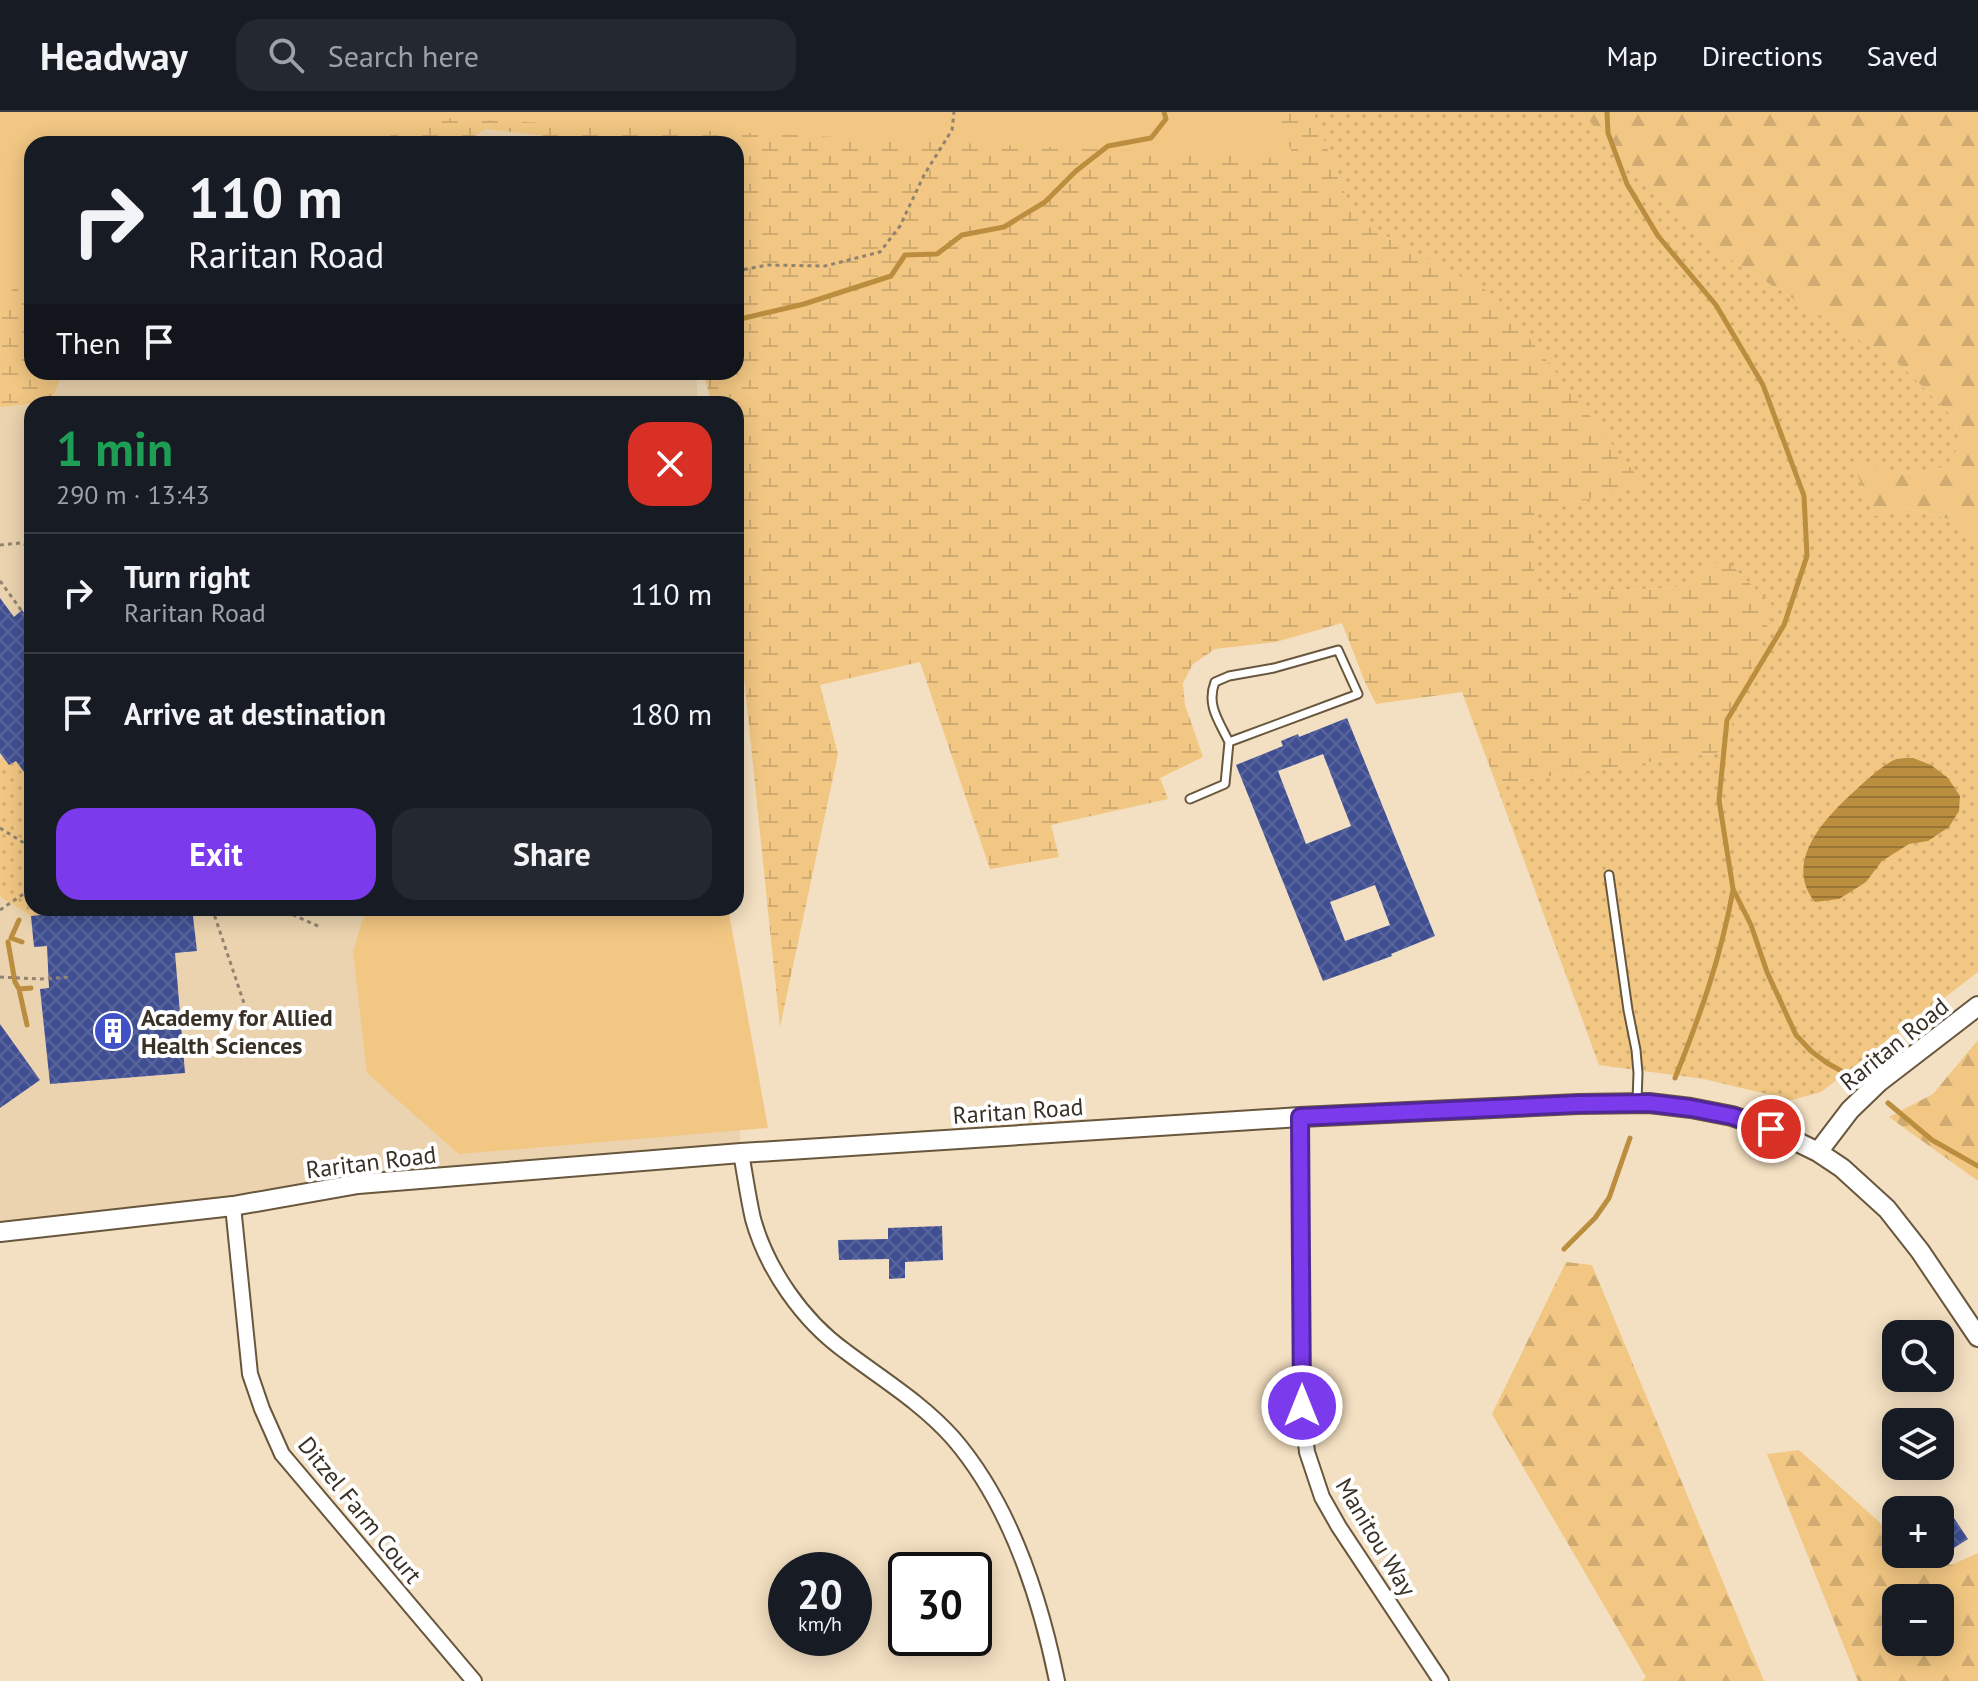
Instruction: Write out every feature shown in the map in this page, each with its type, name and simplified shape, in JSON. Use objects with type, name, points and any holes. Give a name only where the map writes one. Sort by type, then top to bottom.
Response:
[{"type":"street","name":"Raritan Road","points":[[0,1232],[233,1206],[358,1184],[741,1153],[1300,1117],[1637,1103],[1732,1116],[1771,1129],[1818,1152],[1850,1110],[1879,1082],[1978,1006]]},
{"type":"street","name":"Manitou Way","points":[[1300,1117],[1302,1406],[1307,1452],[1322,1497],[1339,1527],[1441,1681]]},
{"type":"street","points":[[1818,1152],[1842,1168],[1887,1209],[1920,1251],[1978,1337]]},
{"type":"street","points":[[741,1153],[754,1219],[767,1254],[788,1290],[818,1329],[842,1350],[915,1401],[953,1439],[991,1493],[1017,1546],[1047,1632],[1057,1681]]},
{"type":"street","name":"Ditzel Farm Court","points":[[233,1206],[250,1374],[282,1454],[474,1681]]},
{"type":"lane","points":[[1190,799],[1225,784],[1229,742],[1211,704],[1215,682],[1338,650],[1358,694],[1229,742]]},
{"type":"lane","points":[[1609,875],[1636,1050],[1637,1103]]},
{"type":"path","points":[[744,269],[767,265],[825,266],[880,252],[900,226],[924,175],[952,130],[954,112]]},
{"type":"path","points":[[0,545],[24,544]]},
{"type":"path","points":[[0,581],[24,614]]},
{"type":"path","points":[[0,828],[24,843]]},
{"type":"path","points":[[0,910],[24,894]]},
{"type":"path","points":[[215,916],[250,1021]]},
{"type":"path","points":[[296,916],[320,927]]},
{"type":"path","points":[[0,977],[72,977]]},
{"type":"shaded area","points":[[485,129],[545,136],[475,136]]},
{"type":"shaded area","points":[[60,380],[696,380],[698,396],[53,396]]},
{"type":"shaded area","points":[[24,405],[24,916],[727,916],[741,1153],[0,1225],[0,407]]},
{"type":"shaded area","points":[[1913,758],[1931,765],[1948,778],[1960,796],[1959,811],[1949,827],[1928,841],[1909,844],[1882,861],[1866,882],[1839,899],[1815,902],[1806,886],[1803,870],[1806,854],[1823,824],[1880,769],[1894,760]]},
{"type":"green space","points":[[0,112],[1313,112],[1355,219],[1496,296],[1644,485],[1534,513],[1534,595],[1678,587],[1724,558],[1774,607],[1722,752],[1496,784],[1462,692],[1376,704],[1342,623],[1276,642],[1215,649],[1193,664],[1183,683],[1185,705],[1203,757],[1160,778],[1168,799],[1051,825],[1059,857],[990,869],[920,662],[820,685],[838,754],[780,1027],[744,678],[744,396],[710,396],[705,380],[744,380],[744,136],[545,136],[485,129],[475,136],[24,136],[24,380],[60,380],[53,396],[24,396],[24,405],[0,407]]},
{"type":"green space","points":[[0,112],[1271,112],[1296,159],[439,118],[389,136],[24,136],[24,282],[0,298]]},
{"type":"green space","points":[[1313,112],[1580,112],[1715,250],[1902,366],[1950,414],[1962,443],[1945,467],[1908,474],[1853,462],[1875,516],[1907,508],[1956,521],[1978,540],[1978,972],[1821,1092],[1792,1100],[1704,1079],[1599,1065],[1496,784],[1722,752],[1724,558],[1678,587],[1534,595],[1534,513],[1643,485],[1495,296],[1355,219]]},
{"type":"green space","points":[[1580,112],[1978,112],[1978,540],[1956,521],[1908,508],[1875,516],[1852,461],[1908,474],[1945,467],[1962,443],[1950,414],[1902,366],[1715,250]]},
{"type":"green space","points":[[3,757],[9,765],[16,761],[24,772],[24,911],[0,896],[0,759]]},
{"type":"green space","points":[[365,916],[729,916],[768,1128],[459,1154],[367,1073],[353,952]]},
{"type":"green space","points":[[1978,1040],[1978,1181],[1889,1117],[1933,1094]]},
{"type":"green space","points":[[1566,1262],[1592,1265],[1764,1681],[1642,1681],[1646,1677],[1492,1414]]},
{"type":"green space","points":[[1799,1450],[1882,1524],[1882,1568],[1954,1568],[1954,1564],[1978,1553],[1978,1681],[1858,1681],[1767,1454]]},
{"type":"building","points":[[0,598],[14,617],[22,610],[24,613],[24,772],[16,761],[9,765],[0,753]]},
{"type":"building","points":[[1347,718],[1435,936],[1392,956],[1323,981],[1236,765],[1283,746],[1281,741],[1298,734],[1299,737]],"holes":[[[1323,754],[1351,826],[1306,844],[1278,771]],[[1375,885],[1390,925],[1345,941],[1330,902]]]},
{"type":"building","name":"Academy for Allied Health Sciences","points":[[31,916],[193,916],[197,951],[175,953],[185,1073],[50,1084],[40,989],[49,988],[47,946],[34,947]]},
{"type":"building","points":[[0,1024],[40,1080],[0,1108]]},
{"type":"building","points":[[942,1226],[943,1260],[905,1262],[905,1278],[889,1279],[889,1259],[839,1260],[838,1240],[888,1239],[888,1228]]},
{"type":"building","points":[[1954,1518],[1968,1539],[1954,1548]]},
{"type":"waterway","points":[[744,318],[804,304],[891,276],[905,255],[937,254],[962,235],[1004,227],[1045,202],[1076,171],[1108,146],[1151,138],[1166,119],[1164,112]]},
{"type":"waterway","points":[[1607,112],[1608,133],[1627,184],[1658,236],[1716,305],[1763,385],[1804,496],[1807,556],[1784,625],[1727,720],[1719,800],[1733,889],[1796,1035],[1827,1063],[1856,1079]]},
{"type":"waterway","points":[[1675,1078],[1709,986],[1733,890]]},
{"type":"waterway","points":[[19,920],[11,938],[22,942]]},
{"type":"waterway","points":[[8,942],[15,982],[19,989],[31,988]]},
{"type":"waterway","points":[[19,989],[27,1025]]},
{"type":"waterway","points":[[1888,1103],[1932,1140],[1978,1166]]},
{"type":"waterway","points":[[1564,1249],[1595,1218],[1609,1198],[1630,1138]]},
{"type":"place","name":"Academy for Allied Health Sciences","points":[[113,1031]]},
{"type":"route","points":[[1302,1406],[1300,1117],[1649,1103],[1732,1116],[1771,1129]]}]
